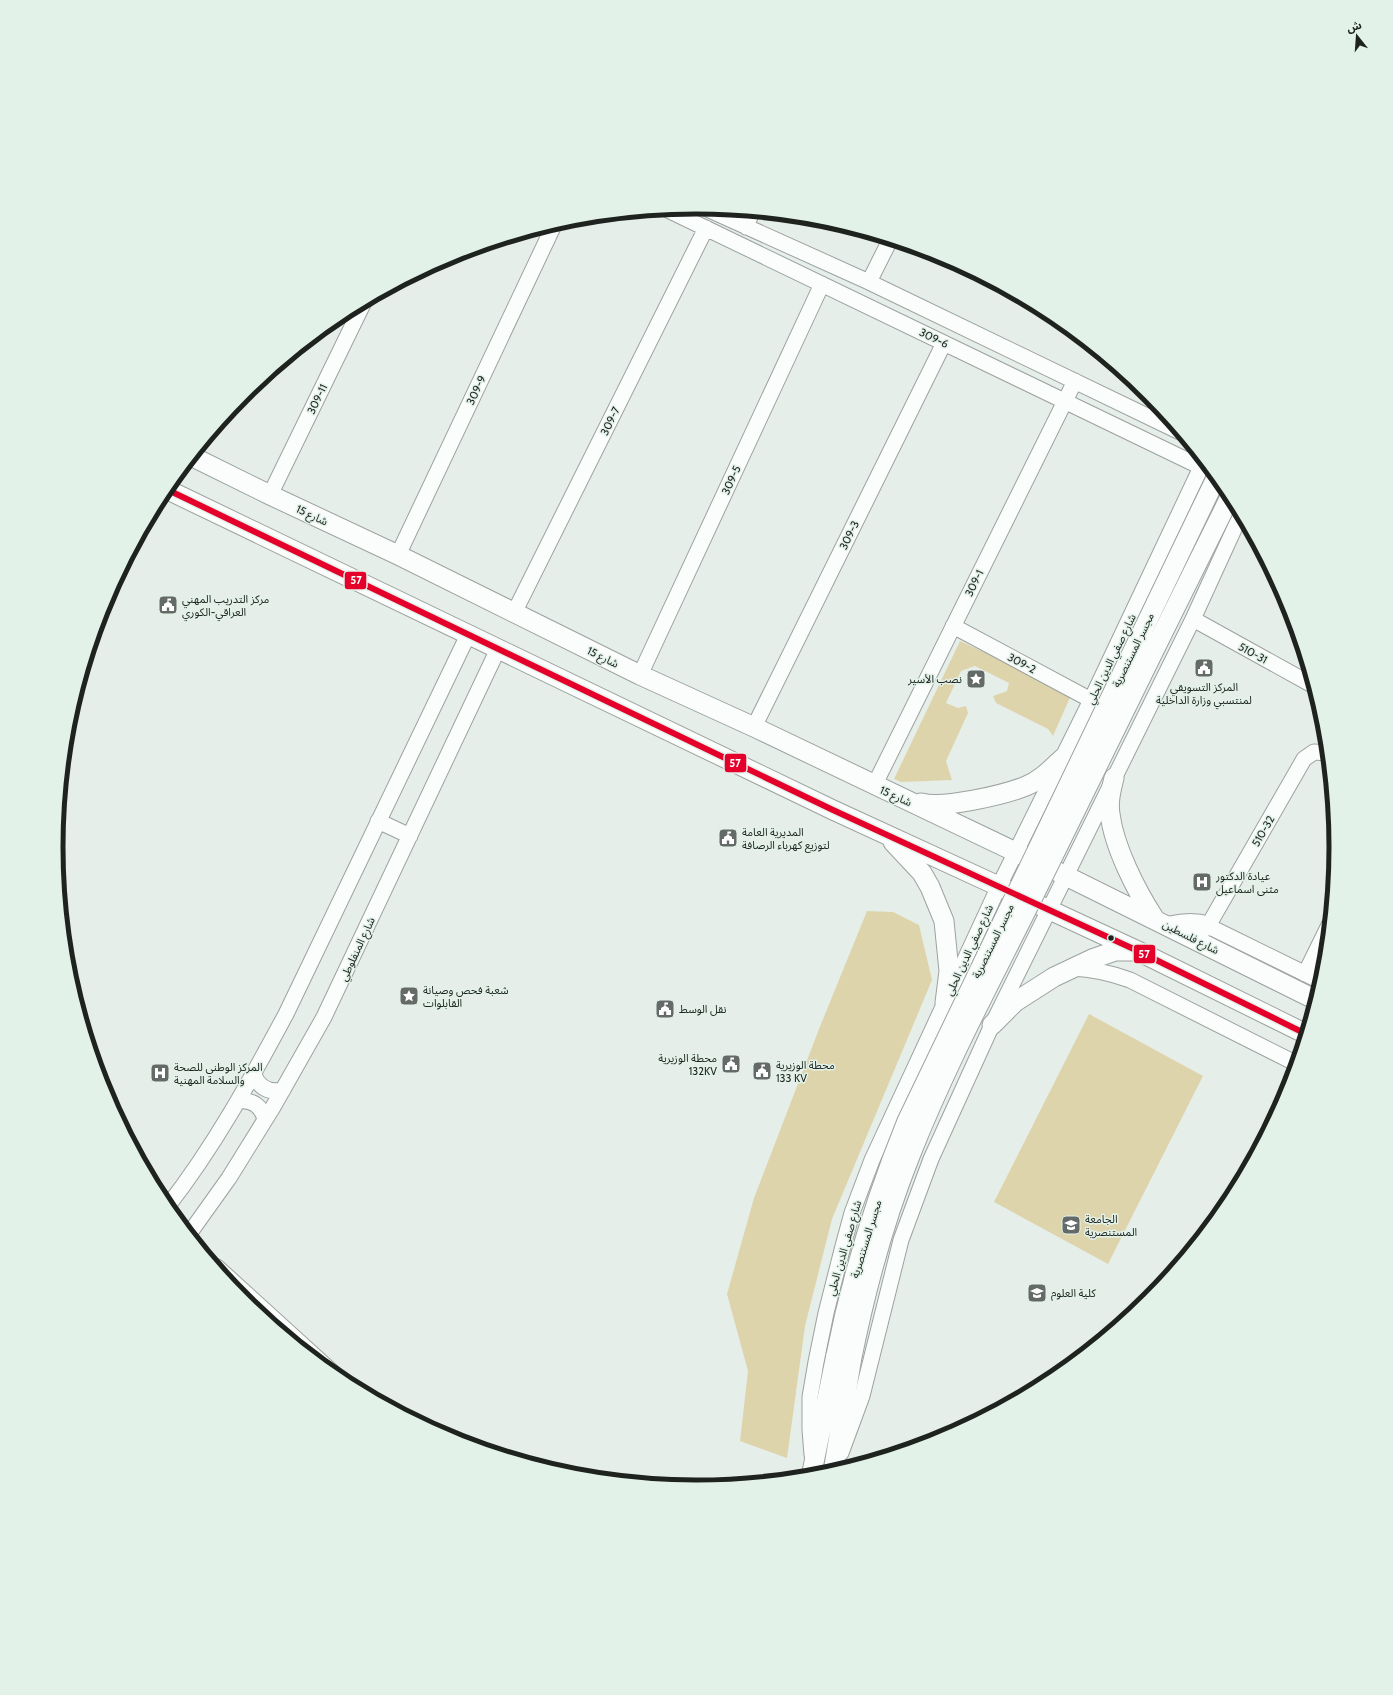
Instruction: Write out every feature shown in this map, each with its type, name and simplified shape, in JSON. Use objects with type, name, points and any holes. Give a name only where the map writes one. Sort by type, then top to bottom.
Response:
[{"type":"main road","name":"شارع 15","points":[[197,459],[398,555],[640,675],[754,727],[874,786],[1021,855]]},
{"type":"main road","name":"مجسر المستنصرية","points":[[844,1356],[849,1295],[884,1178],[907,1121],[1206,471]]},
{"type":"main road","points":[[173,492],[468,635],[885,834],[1004,889]]},
{"type":"main road","name":"مجسر المستنصرية","points":[[844,1356],[863,1304],[880,1241],[899,1184],[921,1128],[964,1037],[1227,503]]},
{"type":"main road","points":[[904,799],[928,805],[955,803],[1005,792],[1027,786],[1042,777],[1063,758]]},
{"type":"main road","points":[[1114,778],[1110,796],[1110,814],[1113,831],[1133,882],[1142,899],[1162,922],[1200,923],[1208,926]]},
{"type":"main road","points":[[885,834],[922,874],[930,887],[944,921],[949,970],[945,1003]]},
{"type":"main road","name":"شارع فلسطين","points":[[1060,873],[1162,922],[1311,998]]},
{"type":"main road","points":[[1044,907],[1138,951],[1302,1032]]},
{"type":"main road","points":[[992,1025],[1015,1002],[1040,985],[1072,968],[1092,959],[1115,952],[1138,951]]},
{"type":"main road","name":"شارع صفي الدين الحلي","points":[[812,1469],[844,1356]]},
{"type":"main road","points":[[834,1466],[844,1356]]},
{"type":"street","name":"309-6","points":[[677,214],[926,335],[1201,465]]},
{"type":"street","name":"309-6","points":[[719,215],[869,282],[1170,427]]},
{"type":"street","points":[[726,238],[748,216]]},
{"type":"street","name":"309-7","points":[[514,613],[706,228]]},
{"type":"street","name":"309-9","points":[[398,555],[551,232]]},
{"type":"street","points":[[869,282],[888,244]]},
{"type":"street","name":"309-5","points":[[640,675],[822,284]]},
{"type":"street","name":"309-11","points":[[270,495],[359,312]]},
{"type":"street","points":[[926,335],[936,315]]},
{"type":"street","name":"309-3","points":[[754,727],[944,343]]},
{"type":"street","name":"309-1","points":[[874,786],[1075,381]]},
{"type":"street","name":"شارع صفي الدين الحلي","points":[[812,1469],[810,1396],[826,1313],[852,1213],[881,1138],[945,1003],[1021,855],[1063,758],[1091,700],[1205,471]]},
{"type":"street","points":[[836,1465],[862,1396],[901,1240],[929,1151],[992,1025],[1060,873],[1114,778],[1193,619],[1238,520]]},
{"type":"street","name":"510-31","points":[[1193,619],[1308,682]]},
{"type":"street","name":"309-2","points":[[953,626],[1091,700]]},
{"type":"street","points":[[171,1201],[193,1173],[254,1075],[286,1014],[468,635]]},
{"type":"street","name":"شارع المنفلوطي","points":[[192,1230],[228,1178],[265,1120],[324,1017],[498,649]]},
{"type":"street","name":"510-32","points":[[1208,926],[1304,759],[1314,752],[1323,752]]},
{"type":"street","points":[[378,821],[410,836]]},
{"type":"street","points":[[1208,926],[1316,979]]},
{"type":"street","points":[[1305,974],[1324,935]]},
{"type":"street","points":[[1072,968],[1092,969],[1130,980],[1292,1062]]},
{"type":"street","points":[[254,1075],[260,1085],[265,1089],[277,1091],[283,1090]]},
{"type":"street","points":[[238,1101],[244,1100],[256,1104],[264,1114],[265,1120]]},
{"type":"street","points":[[881,1138],[888,1133],[896,1131]]},
{"type":"shaded area","points":[[960,641],[1072,693],[1053,736],[1048,729],[996,703],[993,696],[1007,691],[1009,683],[975,666],[961,671],[946,703],[958,708],[966,706],[968,713],[946,761],[952,780],[901,782],[894,779]]},
{"type":"shaded area","points":[[867,911],[893,912],[919,925],[932,980],[832,1219],[805,1326],[787,1458],[740,1441],[748,1371],[727,1294],[754,1198],[819,1029]]},
{"type":"shaded area","points":[[1089,1014],[1203,1076],[1108,1264],[994,1202]]},
{"type":"transit line","name":"57","points":[[173,492],[833,810],[1138,951],[1302,1032]]},
{"type":"place","name":"مركز التدريب المهني العراقي-الكوري","points":[[168,605]]},
{"type":"place","name":"المركز التسويقي لمنتسبي وزارة الداخلية","points":[[1204,668]]},
{"type":"place","name":"نصب الأسير","points":[[976,679]]},
{"type":"place","name":"المديرية العامة لتوزيع كهرباء الرصافة","points":[[728,838]]},
{"type":"place","name":"عيادة الدكتور مثنى اسماعيل","points":[[1202,882]]},
{"type":"place","name":"شعبة فحص وصيانة القابلوات","points":[[409,996]]},
{"type":"place","name":"نقل الوسط","points":[[665,1009]]},
{"type":"place","name":"محطة الوزيرية 132KV","points":[[731,1064]]},
{"type":"place","name":"محطة الوزيرية 133 KV","points":[[762,1071]]},
{"type":"place","name":"المركز الوطني للصحة والسلامة المهنية","points":[[160,1073]]},
{"type":"place","name":"الجامعة المستنصرية","points":[[1071,1225]]},
{"type":"place","name":"كلية العلوم","points":[[1037,1293]]}]
